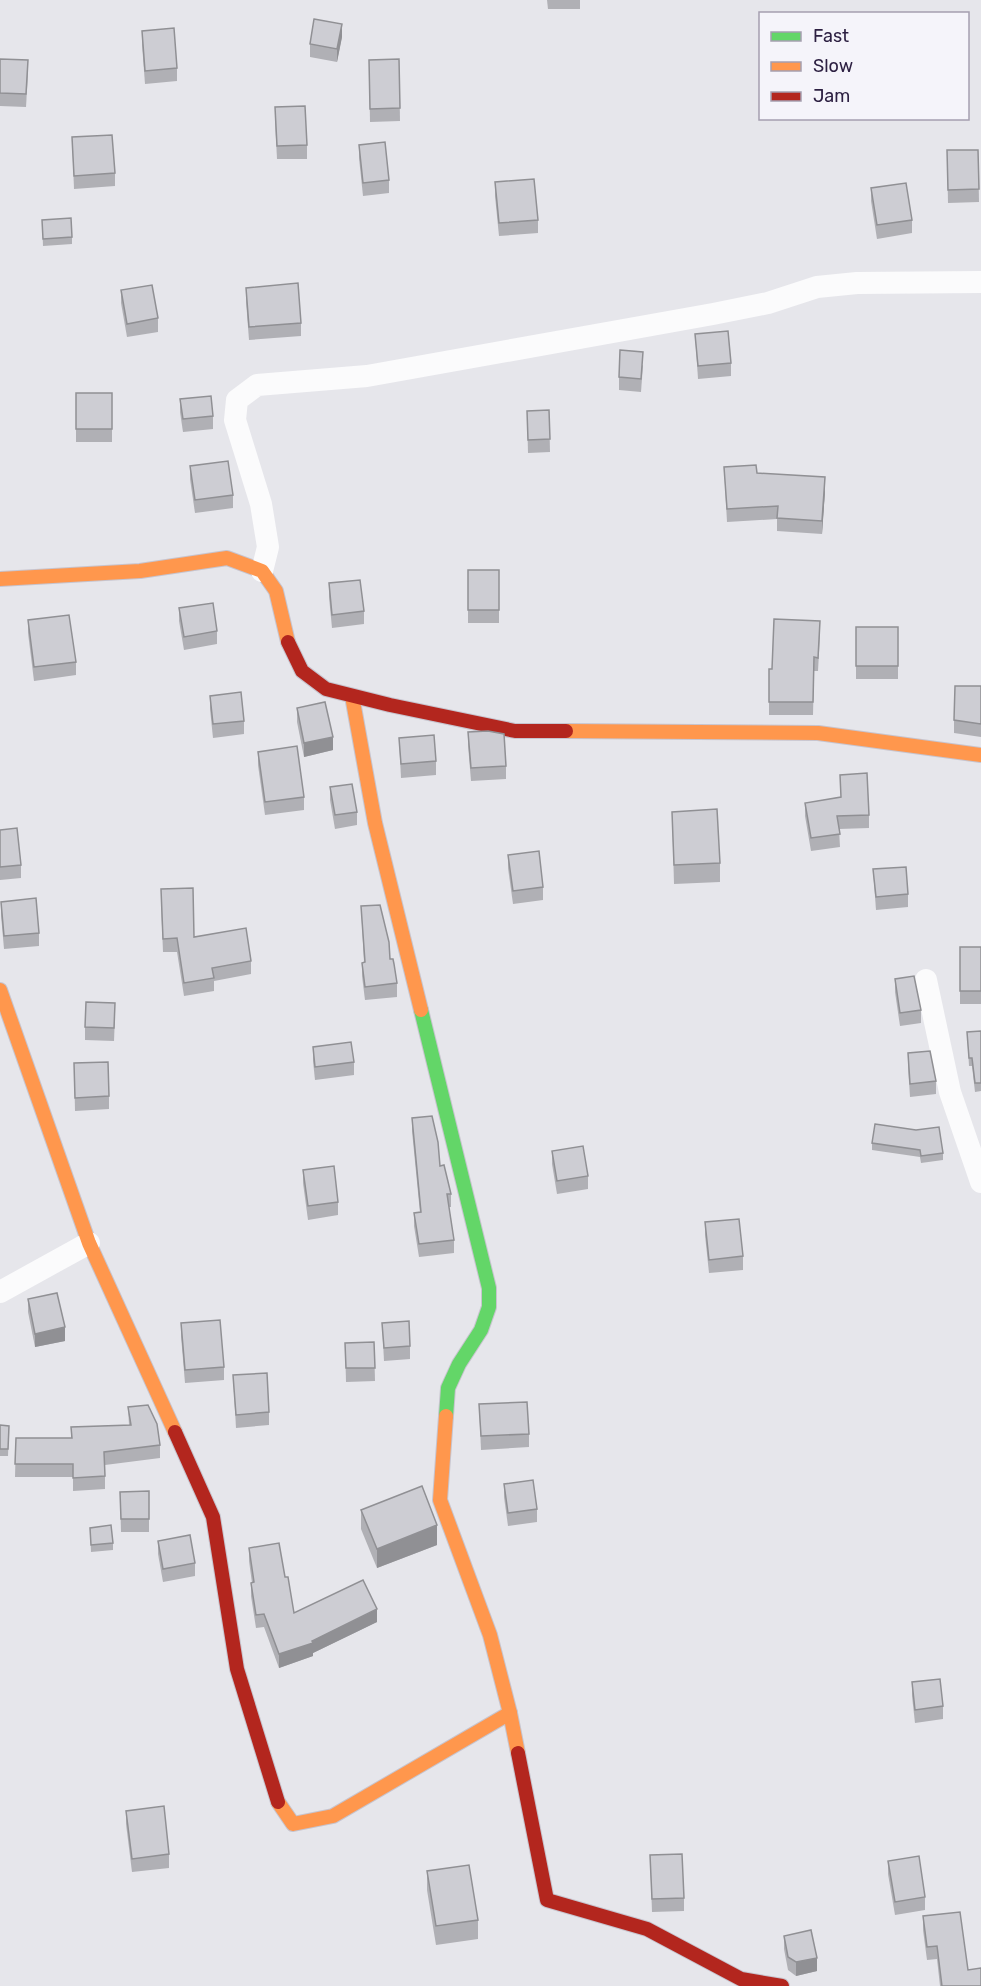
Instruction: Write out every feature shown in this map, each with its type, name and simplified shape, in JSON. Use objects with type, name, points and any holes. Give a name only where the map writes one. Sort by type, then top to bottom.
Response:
[{"type":"street","points":[[262,571],[268,546],[261,504],[235,420],[237,400],[257,385],[367,376],[768,303],[817,286],[857,283],[981,282]]},
{"type":"street","points":[[0,579],[140,571],[227,558],[262,571],[276,591],[287,640],[302,671],[326,689],[352,696],[515,731],[818,734],[981,755]]},
{"type":"street","points":[[352,696],[375,823],[489,1288],[489,1307],[482,1330],[459,1364],[448,1388],[440,1500],[490,1635],[510,1713],[548,1900],[647,1929],[741,1979],[782,1986]]},
{"type":"street","points":[[926,980],[950,1092],[981,1182]]},
{"type":"street","points":[[0,990],[89,1243],[213,1517],[237,1669],[279,1805],[293,1824],[333,1816],[510,1713]]},
{"type":"street","points":[[0,1292],[89,1243]]},
{"type":"building","points":[[314,19],[342,24],[337,49],[310,44]]},
{"type":"building","points":[[174,28],[177,68],[145,71],[142,31]]},
{"type":"building","points":[[0,59],[28,60],[26,94],[0,93]]},
{"type":"building","points":[[399,59],[400,108],[370,109],[369,60]]},
{"type":"building","points":[[305,106],[307,145],[277,146],[275,107]]},
{"type":"building","points":[[112,135],[115,173],[74,176],[72,137]]},
{"type":"building","points":[[385,142],[389,180],[363,183],[359,145]]},
{"type":"building","points":[[947,150],[978,150],[979,189],[948,190]]},
{"type":"building","points":[[534,179],[538,220],[499,223],[495,182]]},
{"type":"building","points":[[906,183],[912,220],[877,225],[871,188]]},
{"type":"building","points":[[71,218],[72,237],[43,239],[42,220]]},
{"type":"building","points":[[298,283],[301,323],[249,327],[246,288]]},
{"type":"building","points":[[152,285],[158,318],[127,324],[121,290]]},
{"type":"building","points":[[728,331],[731,363],[698,366],[695,334]]},
{"type":"building","points":[[620,350],[643,352],[641,379],[619,377]]},
{"type":"building","points":[[76,393],[112,393],[112,429],[76,429]]},
{"type":"building","points":[[211,396],[213,416],[183,419],[180,399]]},
{"type":"building","points":[[549,410],[550,439],[528,440],[527,411]]},
{"type":"building","points":[[228,461],[233,495],[195,500],[190,466]]},
{"type":"building","points":[[756,465],[757,473],[825,477],[822,521],[777,518],[778,506],[727,509],[724,467]]},
{"type":"building","points":[[468,570],[499,570],[499,610],[468,610]]},
{"type":"building","points":[[360,580],[364,611],[332,615],[329,583]]},
{"type":"building","points":[[213,603],[217,631],[184,637],[179,608]]},
{"type":"building","points":[[69,615],[76,662],[34,667],[28,620]]},
{"type":"building","points":[[774,619],[820,621],[818,658],[814,657],[813,702],[769,702],[769,669],[772,669]]},
{"type":"building","points":[[856,627],[898,627],[898,666],[856,666]]},
{"type":"building","points":[[955,686],[981,686],[981,724],[954,720]]},
{"type":"building","points":[[241,692],[244,721],[213,724],[210,696]]},
{"type":"building","points":[[325,702],[333,737],[304,743],[297,708]]},
{"type":"building","points":[[488,731],[504,734],[506,766],[471,768],[468,732]]},
{"type":"building","points":[[434,735],[436,761],[401,764],[399,738]]},
{"type":"building","points":[[297,746],[304,797],[265,802],[258,752]]},
{"type":"building","points":[[867,773],[869,815],[837,816],[840,834],[811,838],[805,803],[841,797],[840,775]]},
{"type":"building","points":[[352,784],[357,812],[335,815],[330,787]]},
{"type":"building","points":[[717,809],[720,863],[674,865],[672,812]]},
{"type":"building","points":[[17,828],[21,865],[0,867],[0,830]]},
{"type":"building","points":[[539,851],[543,887],[513,891],[508,855]]},
{"type":"building","points":[[906,867],[908,894],[876,897],[873,869]]},
{"type":"building","points":[[193,888],[194,937],[246,928],[251,961],[212,968],[214,978],[184,983],[177,938],[163,939],[161,889]]},
{"type":"building","points":[[36,898],[39,933],[4,936],[1,902]]},
{"type":"building","points":[[380,905],[397,983],[365,987],[362,963],[365,962],[361,906]]},
{"type":"building","points":[[960,947],[981,947],[981,991],[960,991]]},
{"type":"building","points":[[914,976],[921,1010],[900,1013],[895,979]]},
{"type":"building","points":[[86,1002],[115,1003],[114,1028],[85,1027]]},
{"type":"building","points":[[981,1031],[981,1083],[975,1083],[972,1058],[969,1058],[967,1032]]},
{"type":"building","points":[[351,1042],[354,1062],[315,1067],[313,1047]]},
{"type":"building","points":[[930,1051],[936,1081],[910,1084],[908,1053]]},
{"type":"building","points":[[108,1062],[109,1096],[75,1098],[74,1063]]},
{"type":"building","points":[[432,1116],[438,1142],[440,1166],[444,1165],[451,1194],[447,1194],[454,1240],[419,1244],[414,1213],[421,1212],[412,1118]]},
{"type":"building","points":[[875,1124],[916,1130],[939,1127],[943,1153],[921,1156],[920,1150],[872,1143]]},
{"type":"building","points":[[583,1146],[588,1176],[557,1181],[552,1151]]},
{"type":"building","points":[[334,1166],[338,1202],[308,1206],[303,1170]]},
{"type":"building","points":[[739,1219],[743,1256],[709,1260],[705,1222]]},
{"type":"building","points":[[57,1293],[65,1327],[35,1334],[28,1299]]},
{"type":"building","points":[[220,1320],[224,1367],[185,1370],[181,1323]]},
{"type":"building","points":[[409,1321],[410,1346],[384,1348],[382,1323]]},
{"type":"building","points":[[374,1342],[375,1368],[346,1368],[345,1343]]},
{"type":"building","points":[[267,1373],[269,1412],[236,1415],[233,1375]]},
{"type":"building","points":[[527,1402],[529,1434],[481,1436],[479,1404]]},
{"type":"building","points":[[148,1405],[157,1424],[160,1445],[104,1452],[105,1476],[73,1478],[73,1464],[15,1464],[16,1438],[72,1438],[71,1427],[131,1425],[128,1407]]},
{"type":"building","points":[[0,1425],[9,1426],[8,1449],[0,1449]]},
{"type":"building","points":[[533,1480],[537,1509],[508,1513],[504,1484]]},
{"type":"building","points":[[422,1486],[437,1525],[377,1549],[361,1510]]},
{"type":"building","points":[[149,1491],[149,1519],[121,1519],[120,1492]]},
{"type":"building","points":[[111,1525],[113,1543],[91,1545],[90,1528]]},
{"type":"building","points":[[190,1535],[195,1563],[163,1569],[158,1541]]},
{"type":"building","points":[[279,1543],[294,1613],[363,1580],[377,1609],[312,1641],[313,1643],[279,1654],[264,1614],[256,1615],[249,1548]]},
{"type":"building","points":[[940,1679],[943,1706],[915,1710],[912,1682]]},
{"type":"building","points":[[164,1806],[169,1854],[132,1859],[126,1811]]},
{"type":"building","points":[[682,1854],[684,1898],[652,1899],[650,1855]]},
{"type":"building","points":[[919,1856],[925,1897],[895,1902],[888,1861]]},
{"type":"building","points":[[469,1865],[478,1920],[436,1926],[427,1871]]},
{"type":"building","points":[[960,1912],[968,1970],[981,1968],[981,1986],[942,1986],[937,1946],[927,1947],[923,1916]]},
{"type":"building","points":[[811,1930],[817,1958],[796,1962],[788,1957],[784,1936]]},
{"type":"traffic: fast","points":[[421,1010],[489,1288],[489,1307],[481,1330],[459,1364],[448,1388],[446,1416]]},
{"type":"traffic: slow","points":[[0,579],[140,571],[227,558],[262,571],[276,591],[288,642]]},
{"type":"traffic: slow","points":[[352,696],[375,823],[421,1010]]},
{"type":"traffic: slow","points":[[566,731],[818,733],[981,755]]},
{"type":"traffic: slow","points":[[0,990],[89,1243],[175,1432]]},
{"type":"traffic: slow","points":[[446,1416],[440,1500],[490,1635],[518,1753]]},
{"type":"traffic: slow","points":[[278,1802],[293,1824],[333,1816],[510,1713]]},
{"type":"traffic: jam","points":[[288,642],[302,671],[326,689],[515,731],[566,731]]},
{"type":"traffic: jam","points":[[175,1432],[213,1517],[237,1669],[278,1802]]},
{"type":"traffic: jam","points":[[518,1753],[547,1900],[647,1929],[741,1979],[782,1986]]}]
